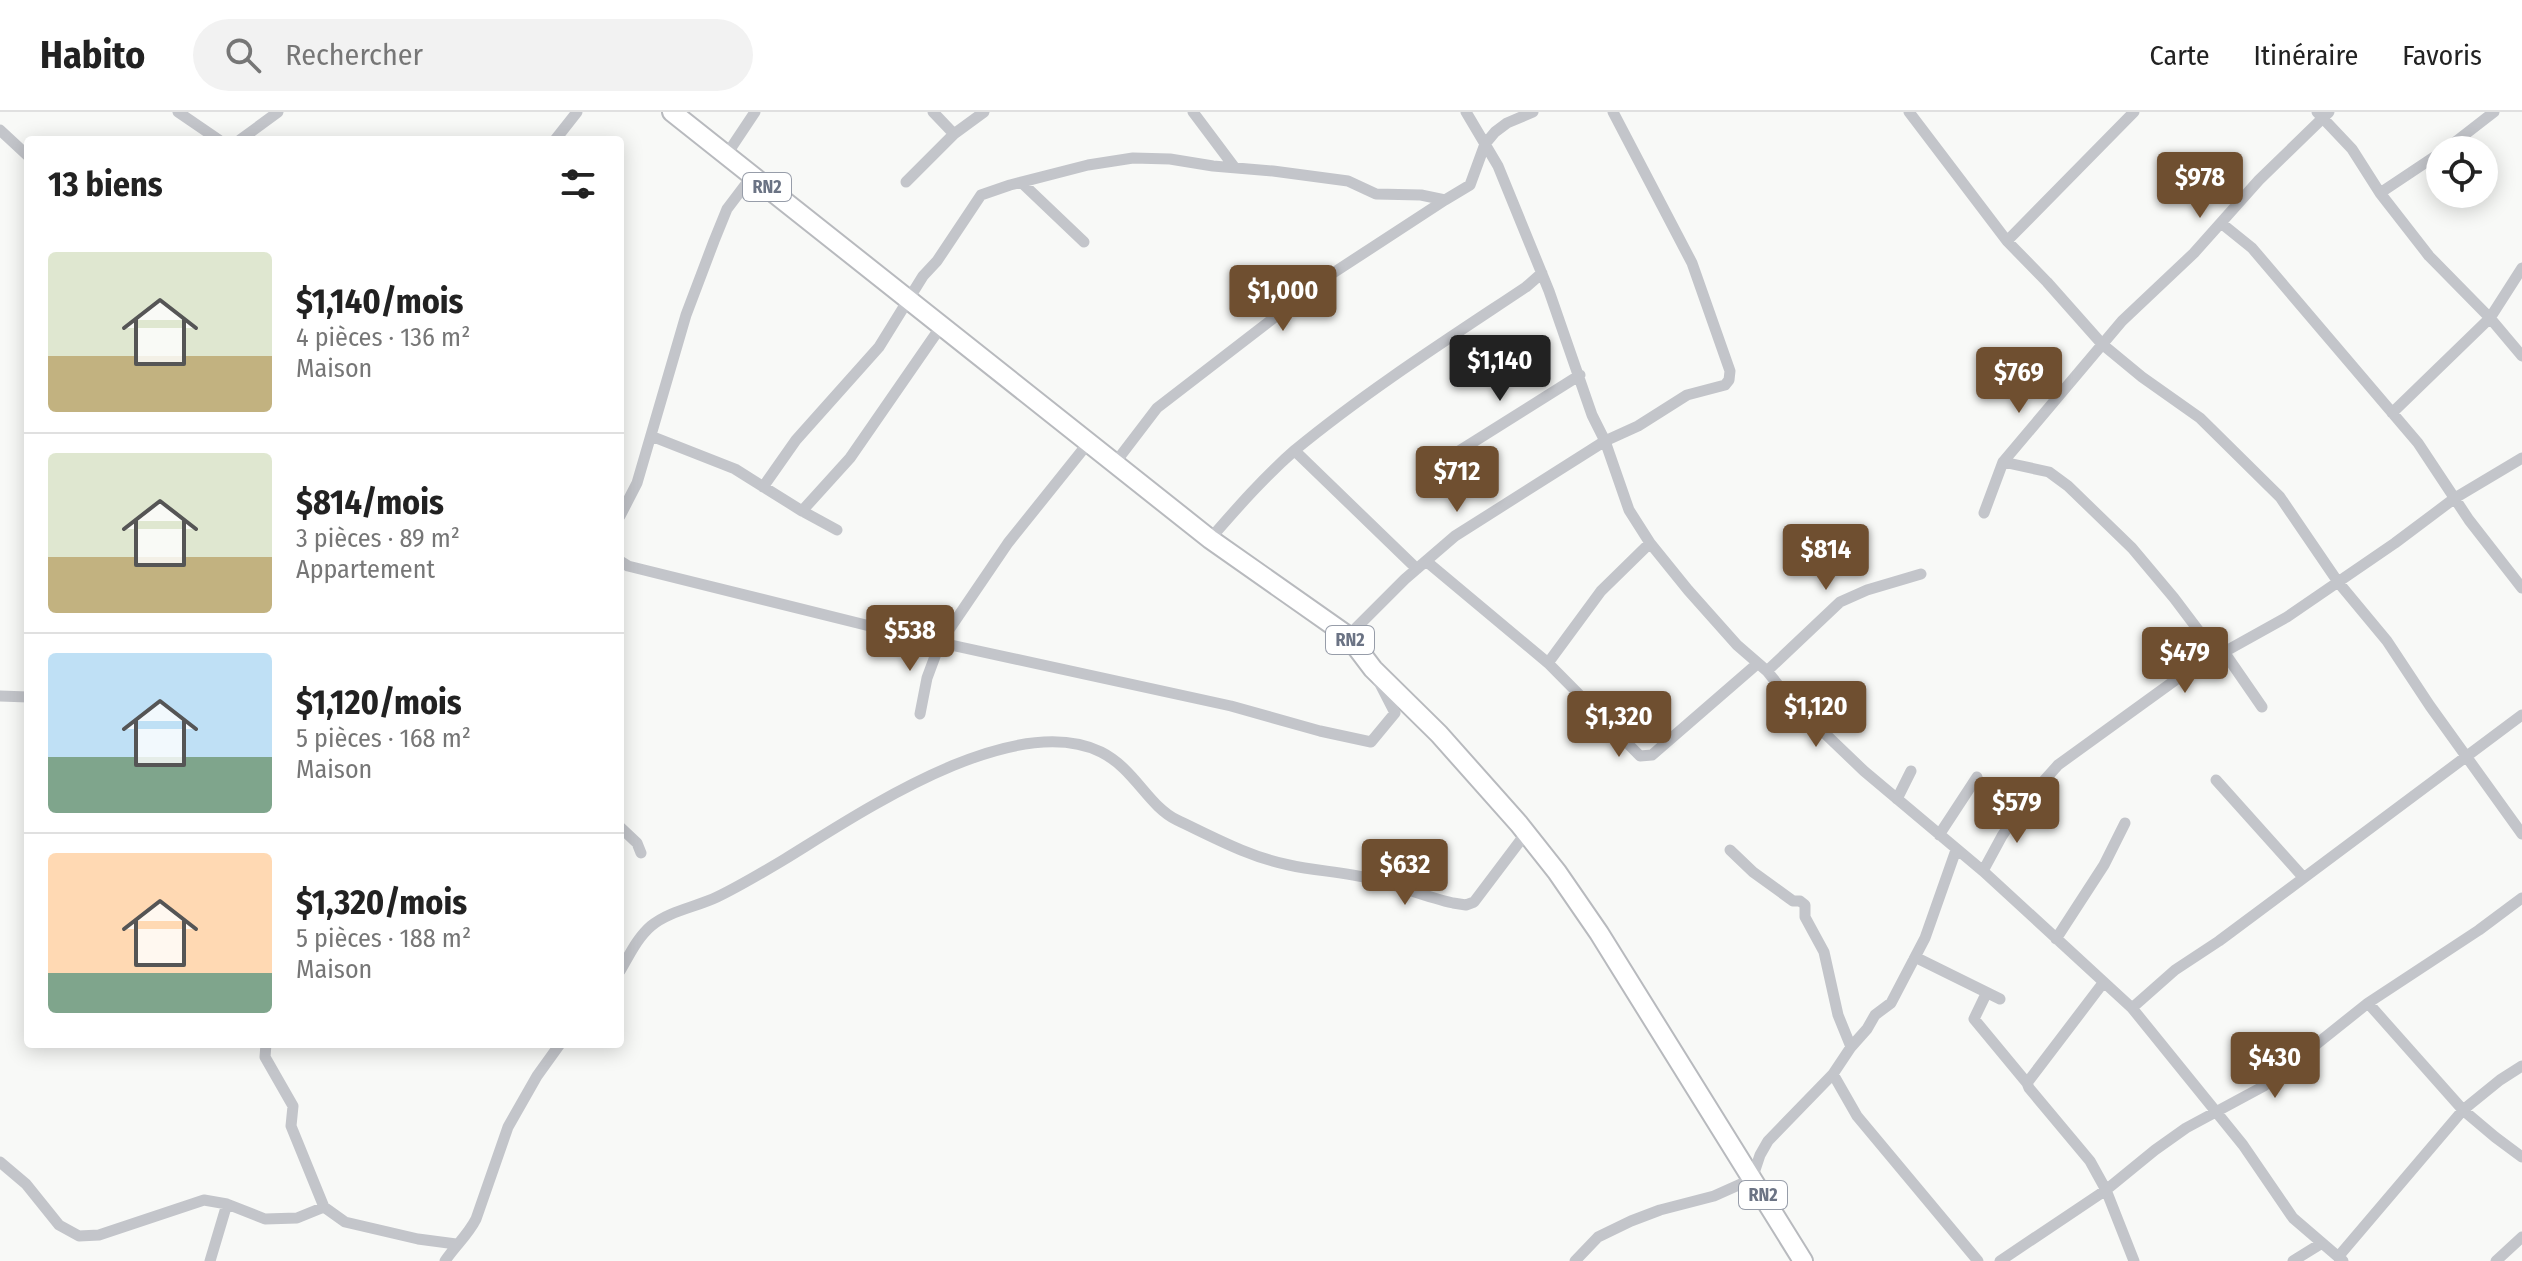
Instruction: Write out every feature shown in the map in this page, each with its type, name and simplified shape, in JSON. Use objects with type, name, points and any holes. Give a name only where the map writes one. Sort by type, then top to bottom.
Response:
[{"type":"highway","name":"RN2","points":[[672,112],[1210,539],[1348,636],[1373,669],[1439,734],[1557,872],[1599,933],[1803,1261]]},
{"type":"street","points":[[178,112],[213,136]]},
{"type":"street","points":[[245,136],[278,112]]},
{"type":"street","points":[[558,136],[577,112]]},
{"type":"street","points":[[727,154],[755,112]]},
{"type":"street","points":[[933,112],[954,134]]},
{"type":"street","points":[[906,182],[954,134],[984,112]]},
{"type":"street","points":[[1193,112],[1235,168]]},
{"type":"street","points":[[1466,112],[1498,166],[1542,273],[1629,510],[1650,543],[1688,590],[1767,671],[1792,702],[2132,1008],[2243,1145],[2293,1218],[2341,1259],[2463,1110],[2522,1066]]},
{"type":"street","points":[[1115,463],[1157,408],[1327,277],[1470,185],[1485,144],[1507,123],[1533,112]]},
{"type":"street","points":[[1348,636],[1455,536],[1605,441],[1638,426],[1687,395],[1725,385],[1729,380],[1730,371],[1692,263],[1613,112]]},
{"type":"street","points":[[1909,112],[2007,241],[2102,344],[2200,418],[2271,486],[2338,582],[2387,641],[2522,834]]},
{"type":"street","points":[[2007,241],[2134,112]]},
{"type":"street","points":[[2463,136],[2494,112]]},
{"type":"street","points":[[1984,513],[2003,462],[2102,344],[2194,253],[2323,114],[2429,256],[2490,318],[2522,356]]},
{"type":"street","points":[[0,130],[24,152]]},
{"type":"street","points":[[763,487],[796,440],[879,347],[981,195],[1088,165],[1133,158],[1170,159],[1348,181],[1376,194],[1421,195],[1445,200]]},
{"type":"street","points":[[2380,193],[2426,162]]},
{"type":"street","points":[[624,508],[637,483],[686,315],[714,241],[727,209],[752,176]]},
{"type":"street","points":[[1021,182],[1084,242]]},
{"type":"street","points":[[2221,223],[2252,248],[2418,443],[2469,520],[2522,588]]},
{"type":"street","points":[[2392,413],[2490,318],[2522,268]]},
{"type":"street","points":[[1210,539],[1246,497],[1295,451],[1412,363],[1526,287],[1542,273]]},
{"type":"street","points":[[802,511],[850,458],[942,325]]},
{"type":"street","points":[[1440,463],[1580,375]]},
{"type":"street","points":[[651,436],[735,469],[837,530]]},
{"type":"street","points":[[920,714],[927,678],[940,643],[1008,543],[1089,442]]},
{"type":"street","points":[[1295,451],[1421,565],[1548,663],[1640,756],[1652,755],[1757,664]]},
{"type":"street","points":[[1983,871],[2024,803],[2058,765],[2160,690],[2287,617],[2455,498],[2522,458]]},
{"type":"street","points":[[2003,462],[2049,472],[2068,486],[2132,548],[2262,707]]},
{"type":"street","points":[[1548,663],[1601,591],[1650,543]]},
{"type":"street","points":[[624,564],[940,643],[1231,706],[1371,742],[1395,713],[1373,669]]},
{"type":"street","points":[[1767,671],[1840,602],[1867,590],[1921,574]]},
{"type":"street","points":[[0,696],[24,697]]},
{"type":"street","points":[[2132,1008],[2175,970],[2219,941],[2522,715]]},
{"type":"street","points":[[624,964],[642,935],[661,919],[715,898],[889,797],[946,767],[993,751],[1040,742],[1077,746],[1108,756],[1119,762],[1170,817],[1241,850],[1287,865],[1371,878],[1453,903],[1466,905],[1474,902],[1526,833]]},
{"type":"street","points":[[1897,799],[1911,771]]},
{"type":"street","points":[[1939,835],[1977,777]]},
{"type":"street","points":[[2216,780],[2303,877]]},
{"type":"street","points":[[2056,939],[2104,865],[2125,823]]},
{"type":"street","points":[[624,831],[637,843],[641,853]]},
{"type":"street","points":[[1730,850],[1753,872],[1793,901],[1805,905],[1805,917],[1824,952],[1838,1015],[1851,1047]]},
{"type":"street","points":[[1575,1261],[1598,1237],[1631,1221],[1714,1196],[1752,1179],[1768,1141],[1833,1074],[1875,1015],[1891,1003],[1925,938],[1956,850]]},
{"type":"street","points":[[2000,1261],[2106,1190],[2155,1150],[2264,1086],[2368,1003],[2522,898]]},
{"type":"street","points":[[1914,959],[2000,999]]},
{"type":"street","points":[[2027,1083],[2103,983]]},
{"type":"street","points":[[1986,994],[1974,1019],[2090,1161],[2106,1190],[2134,1261]]},
{"type":"street","points":[[2368,1003],[2463,1110],[2522,1157]]},
{"type":"street","points":[[266,1048],[265,1057],[293,1106],[291,1126],[324,1207],[345,1222],[418,1239],[456,1244]]},
{"type":"street","points":[[445,1261],[476,1219],[508,1127],[557,1048]]},
{"type":"street","points":[[1833,1074],[1857,1116],[1978,1261]]},
{"type":"street","points":[[0,1162],[26,1184],[59,1225],[79,1236],[99,1235],[204,1200],[227,1204],[265,1219],[297,1218],[324,1207]]},
{"type":"street","points":[[210,1261],[227,1204]]},
{"type":"street","points":[[2496,1261],[2522,1237]]},
{"type":"street","points":[[2293,1261],[2322,1243]]}]
